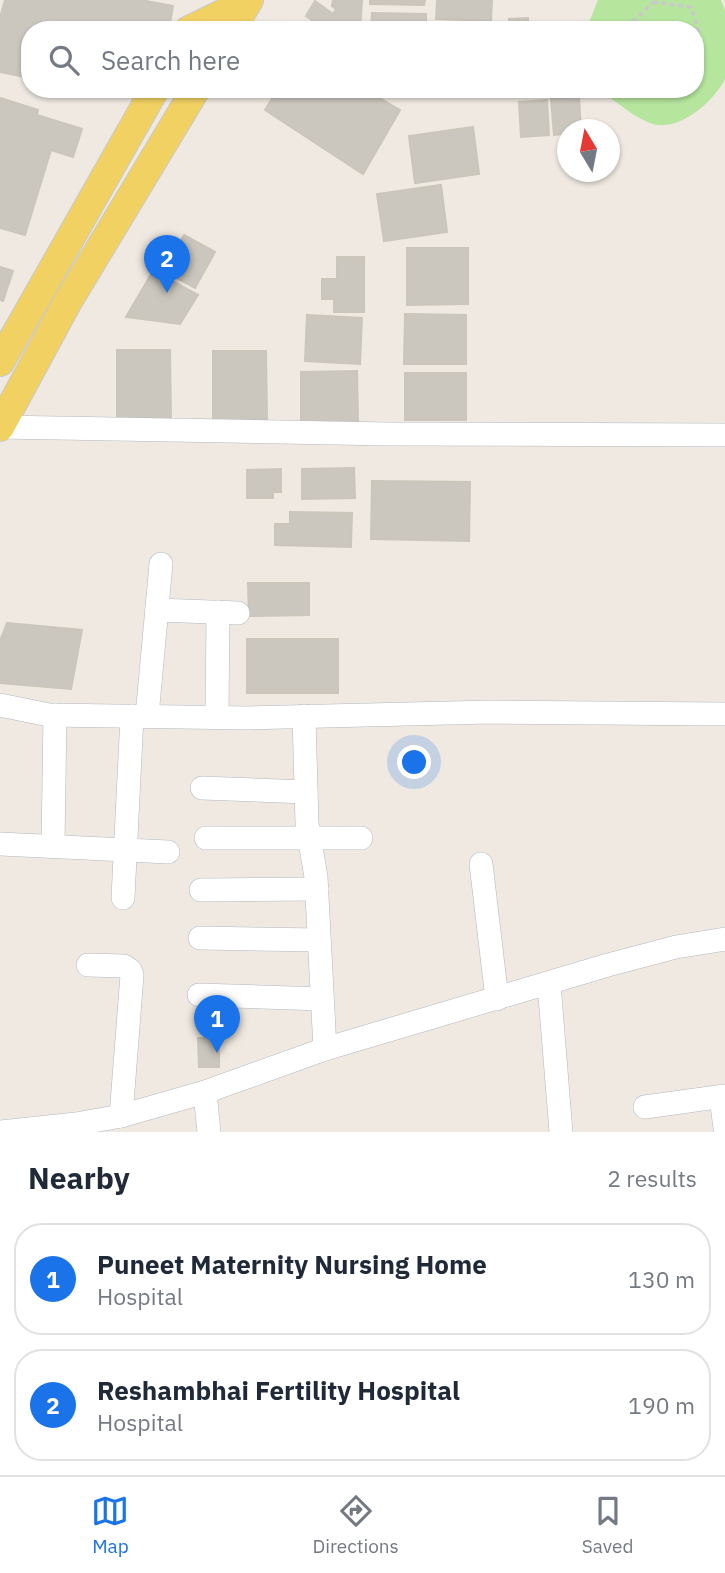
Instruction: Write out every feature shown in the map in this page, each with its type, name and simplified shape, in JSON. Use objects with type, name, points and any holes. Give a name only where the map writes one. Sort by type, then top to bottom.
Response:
[{"type":"main road","points":[[208,21],[231,10]]},
{"type":"main road","points":[[0,362],[150,98]]},
{"type":"main road","points":[[0,397],[55,296],[174,98]]},
{"type":"main road","points":[[0,427],[67,303],[191,98]]},
{"type":"street","points":[[0,427],[402,434],[725,435]]},
{"type":"street","points":[[123,898],[125,849],[139,716],[157,610],[161,564]]},
{"type":"street","points":[[157,610],[228,613],[217,717]]},
{"type":"street","points":[[0,705],[55,715],[217,717],[490,712],[725,714]]},
{"type":"street","points":[[54,846],[55,715]]},
{"type":"street","points":[[304,716],[306,792],[317,889],[325,1049]]},
{"type":"street","points":[[202,788],[306,792]]},
{"type":"street","points":[[206,838],[361,838]]},
{"type":"street","points":[[0,844],[168,852]]},
{"type":"street","points":[[481,864],[497,999]]},
{"type":"street","points":[[201,890],[317,889]]},
{"type":"street","points":[[200,939],[319,940]]},
{"type":"street","points":[[0,1132],[121,1116],[205,1092],[325,1049],[657,952],[725,939]]},
{"type":"street","points":[[88,965],[124,966],[132,975],[121,1116]]},
{"type":"street","points":[[549,984],[561,1132]]},
{"type":"street","points":[[199,995],[322,999]]},
{"type":"street","points":[[205,1092],[209,1132]]},
{"type":"street","points":[[645,1107],[723,1096],[725,1128]]},
{"type":"path","points":[[634,21],[652,1],[691,7],[696,21]]},
{"type":"green space","points":[[598,0],[721,0],[725,10],[725,79],[713,97],[683,120],[661,125],[650,123],[611,98],[704,98],[704,21],[590,20]]},
{"type":"building","points":[[5,0],[141,0],[173,6],[170,21],[21,21],[21,76],[0,72],[0,18]]},
{"type":"building","points":[[333,0],[362,0],[361,21],[313,21],[306,16],[315,1],[333,14],[336,9],[332,6]]},
{"type":"building","points":[[370,0],[425,0],[424,5],[370,4]]},
{"type":"building","points":[[437,0],[492,0],[491,21],[436,19]]},
{"type":"building","points":[[372,13],[426,14],[426,21],[372,21]]},
{"type":"building","points":[[528,18],[528,21],[509,21]]},
{"type":"building","points":[[0,98],[38,110],[37,115],[82,129],[73,157],[51,150],[25,235],[0,228]]},
{"type":"building","points":[[272,98],[379,98],[400,110],[363,174],[265,110]]},
{"type":"building","points":[[579,98],[580,119],[557,119],[557,135],[554,135],[551,99]]},
{"type":"building","points":[[547,100],[549,135],[521,137],[519,102]]},
{"type":"building","points":[[473,127],[479,174],[415,183],[409,136]]},
{"type":"building","points":[[441,185],[447,232],[384,241],[377,194]]},
{"type":"building","points":[[184,235],[215,252],[195,288],[164,271]]},
{"type":"building","points":[[407,248],[468,248],[468,304],[407,305]]},
{"type":"building","points":[[337,257],[364,257],[364,312],[334,312],[334,299],[322,299],[322,279],[337,279]]},
{"type":"building","points":[[0,267],[13,271],[3,301],[0,300]]},
{"type":"building","points":[[153,271],[198,295],[180,324],[126,317]]},
{"type":"building","points":[[405,314],[466,315],[466,364],[404,364]]},
{"type":"building","points":[[307,315],[362,318],[360,364],[305,361]]},
{"type":"building","points":[[117,350],[170,350],[171,424],[117,424]]},
{"type":"building","points":[[213,351],[266,351],[267,424],[213,425]]},
{"type":"building","points":[[357,371],[358,424],[301,425],[301,372]]},
{"type":"building","points":[[405,373],[466,373],[466,420],[405,420]]},
{"type":"building","points":[[354,468],[355,498],[302,499],[302,469]]},
{"type":"building","points":[[281,469],[281,492],[273,492],[273,498],[247,498],[247,470]]},
{"type":"building","points":[[372,481],[470,482],[469,541],[371,539]]},
{"type":"building","points":[[290,512],[352,513],[351,547],[275,545],[275,524],[290,524]]},
{"type":"building","points":[[248,583],[309,583],[309,615],[249,616]]},
{"type":"building","points":[[7,623],[82,630],[71,689],[0,683],[0,641]]},
{"type":"building","points":[[247,639],[338,639],[338,693],[247,693]]},
{"type":"building","points":[[198,1038],[219,1038],[219,1067],[199,1067]]},
{"type":"place","name":"Reshambhai Fertility Hospital","points":[[167,293]]},
{"type":"place","name":"Puneet Maternity Nursing Home","points":[[217,1053]]}]
